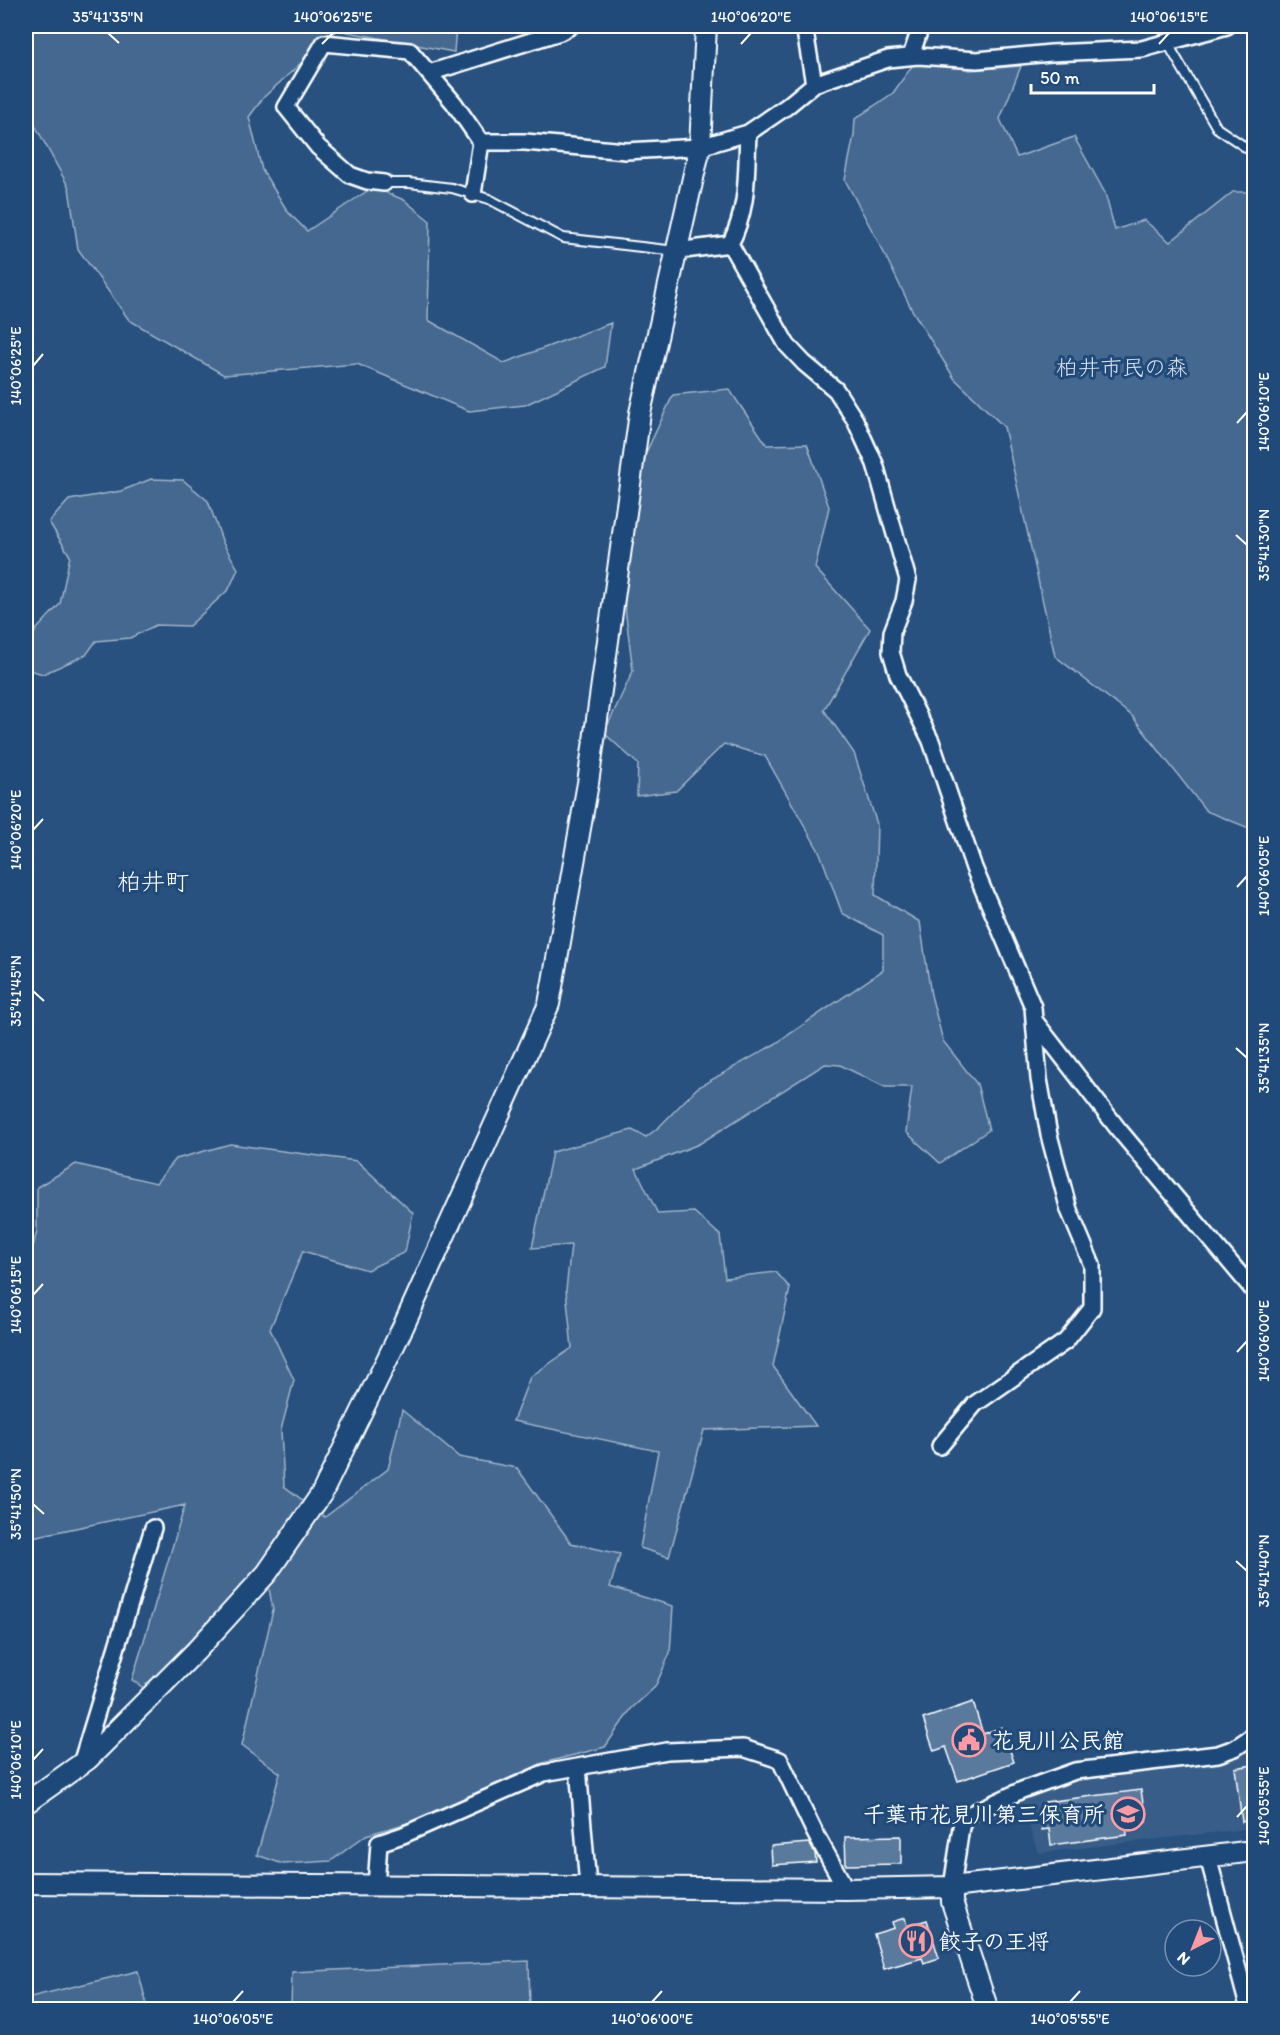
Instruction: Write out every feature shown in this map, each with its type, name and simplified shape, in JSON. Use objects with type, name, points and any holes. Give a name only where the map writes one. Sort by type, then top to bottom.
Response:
[{"type":"street","points":[[429,72],[560,32],[571,26]]},
{"type":"street","points":[[26,1803],[81,1764],[196,1651],[267,1573],[322,1493],[409,1314],[549,1004],[588,783],[640,413],[700,147],[706,26]]},
{"type":"street","points":[[804,26],[814,84]]},
{"type":"street","points":[[911,57],[921,26]]},
{"type":"street","points":[[481,142],[525,142],[626,151],[700,147],[748,133],[814,84],[888,59],[911,57],[977,60],[1051,53],[1142,49],[1227,26]]},
{"type":"street","points":[[384,183],[367,181],[350,175],[318,147],[286,107],[324,43],[410,51],[454,103],[481,142],[473,194]]},
{"type":"street","points":[[730,244],[744,207],[748,133]]},
{"type":"street","points":[[677,251],[730,244]]},
{"type":"street","points":[[730,244],[788,345],[804,363],[836,390],[855,420],[875,464],[908,580],[904,601],[892,632],[891,652],[898,675],[931,741],[974,868],[1033,1006],[1039,1079],[1049,1135],[1068,1210],[1092,1265],[1092,1308],[1066,1341],[975,1404],[940,1446]]},
{"type":"street","points":[[1034,1020],[1119,1130],[1254,1291]]},
{"type":"street","points":[[81,1764],[153,1528]]},
{"type":"street","points":[[988,2010],[952,1902],[961,1827],[966,1816],[1022,1790],[1075,1771],[1218,1754],[1235,1748],[1254,1735]]},
{"type":"street","points":[[376,1887],[379,1843],[403,1835],[544,1773],[678,1750],[744,1748],[780,1760],[815,1833],[846,1889]]},
{"type":"street","points":[[578,1767],[588,1887]]},
{"type":"street","points":[[26,1883],[376,1887],[494,1885],[846,1889],[952,1887],[1254,1851]]},
{"type":"street","points":[[1208,1857],[1249,2010]]},
{"type":"lane","points":[[1167,42],[1217,128],[1254,153]]},
{"type":"lane","points":[[384,183],[409,183],[452,188],[473,194],[489,199],[563,238],[677,251]]},
{"type":"shaded area","name":"千葉市花見川第三保育所","points":[[1254,1745],[1254,1828],[1038,1853],[1020,1797],[1077,1775],[1222,1761]]},
{"type":"green space","points":[[26,26],[456,26],[454,52],[337,30],[264,97],[249,117],[262,170],[288,212],[307,231],[373,187],[404,200],[430,221],[428,320],[504,363],[611,323],[605,367],[525,405],[469,411],[357,364],[224,375],[129,320],[78,249],[69,188],[30,116],[26,119]]},
{"type":"green space","name":"柏井市民の森","points":[[919,56],[970,70],[1021,66],[1000,119],[1017,157],[1074,137],[1105,193],[1115,230],[1144,220],[1170,242],[1233,192],[1254,192],[1254,830],[1206,811],[1132,716],[1055,656],[1004,427],[954,378],[912,310],[845,180],[855,119],[893,93]]},
{"type":"green space","points":[[729,389],[767,445],[807,444],[829,507],[815,568],[870,629],[824,710],[854,753],[877,824],[875,895],[920,922],[931,995],[943,1041],[977,1084],[989,1130],[940,1163],[906,1132],[912,1087],[885,1087],[840,1065],[825,1064],[699,1144],[636,1169],[658,1214],[694,1212],[720,1235],[725,1278],[776,1272],[790,1288],[773,1366],[816,1426],[704,1430],[669,1557],[640,1548],[658,1451],[513,1421],[530,1377],[572,1348],[566,1290],[571,1245],[532,1248],[552,1152],[632,1130],[646,1137],[697,1088],[775,1044],[883,970],[883,935],[842,913],[820,853],[765,756],[724,744],[676,791],[637,796],[638,764],[604,733],[633,671],[614,521],[673,395]]},
{"type":"green space","points":[[151,479],[183,480],[208,501],[223,543],[238,569],[229,589],[189,626],[156,625],[130,638],[96,641],[86,655],[43,674],[26,669],[35,631],[60,604],[70,556],[49,522],[69,500],[121,491]]},
{"type":"green space","points":[[230,1144],[357,1161],[413,1213],[405,1252],[367,1270],[303,1251],[270,1329],[294,1380],[281,1430],[284,1486],[325,1517],[388,1469],[402,1410],[459,1457],[517,1468],[571,1543],[620,1554],[610,1587],[673,1606],[670,1653],[655,1687],[631,1709],[605,1747],[543,1763],[411,1822],[366,1835],[331,1861],[283,1864],[257,1855],[280,1773],[242,1745],[273,1610],[264,1561],[145,1689],[132,1680],[185,1505],[33,1537],[26,1564],[26,1273],[37,1231],[37,1187],[76,1164],[156,1183],[176,1159]]},
{"type":"green space","points":[[529,1961],[530,2009],[291,2009],[292,1972]]},
{"type":"green space","points":[[138,1971],[148,2009],[26,2009],[26,1998]]},
{"type":"building","name":"花見川公民館","points":[[973,1702],[983,1734],[1002,1727],[1014,1762],[958,1781],[946,1747],[934,1751],[923,1719]]},
{"type":"building","points":[[1254,1765],[1254,1820],[1242,1822],[1235,1768]]},
{"type":"building","points":[[1141,1790],[1146,1822],[1126,1825],[1127,1835],[1051,1845],[1049,1829],[1042,1830],[1040,1818],[1047,1817],[1045,1802]]},
{"type":"building","points":[[901,1836],[901,1864],[846,1865],[845,1837]]},
{"type":"building","points":[[809,1843],[815,1853],[816,1862],[772,1865],[771,1846]]},
{"type":"building","points":[[905,1918],[907,1926],[927,1920],[939,1958],[924,1963],[922,1958],[884,1969],[874,1934],[894,1928],[892,1922]]},
{"type":"place","name":"花見川公民館","points":[[969,1740]]},
{"type":"place","name":"千葉市花見川第三保育所","points":[[1128,1814]]},
{"type":"place","name":"餃子の王将","points":[[916,1941]]},
{"type":"district","name":"柏井町","points":[[153,881]]}]
